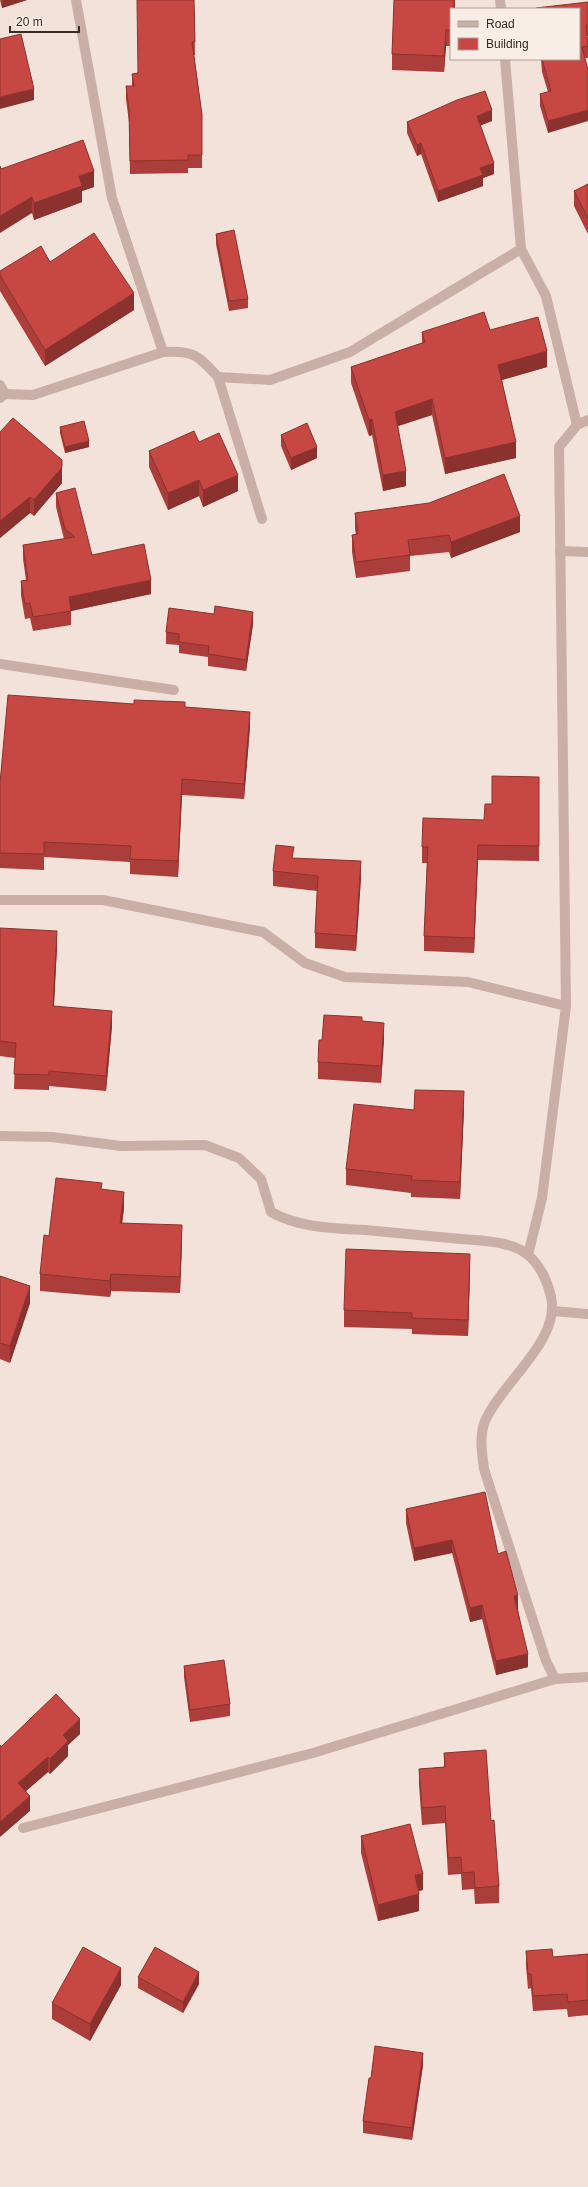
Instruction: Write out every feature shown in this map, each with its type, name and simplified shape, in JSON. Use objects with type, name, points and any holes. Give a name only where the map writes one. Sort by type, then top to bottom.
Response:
[{"type":"street","points":[[76,0],[112,198],[164,352]]},
{"type":"street","points":[[505,60],[522,249],[546,296],[577,426]]},
{"type":"street","points":[[218,377],[270,380],[350,352],[522,249]]},
{"type":"street","points":[[2,392],[33,395],[164,352],[184,351],[202,359],[218,377],[262,519]]},
{"type":"street","points":[[528,1255],[542,1198],[566,1006],[559,447],[577,426],[588,420]]},
{"type":"street","points":[[560,551],[588,552]]},
{"type":"street","points":[[0,664],[174,690]]},
{"type":"street","points":[[0,900],[103,900],[263,932],[305,963],[346,978],[468,982],[566,1006]]},
{"type":"street","points":[[0,1136],[52,1138],[120,1146],[205,1145],[239,1158],[261,1180],[271,1212],[288,1222],[478,1240],[512,1246],[528,1255],[542,1272],[551,1296],[553,1311],[550,1325],[540,1342],[502,1393],[485,1422],[480,1443],[484,1468],[546,1661],[555,1679]]},
{"type":"street","points":[[553,1311],[588,1314]]},
{"type":"street","points":[[23,1828],[313,1753],[555,1679],[588,1677]]},
{"type":"building","points":[[137,0],[194,0],[195,42],[192,42],[202,115],[202,155],[188,155],[188,160],[130,161],[129,109],[126,86],[134,86],[132,74],[138,73]]},
{"type":"building","points":[[394,0],[454,0],[454,8],[450,8],[450,30],[446,30],[444,56],[392,54]]},
{"type":"building","points":[[588,2],[588,25],[586,25],[588,46],[582,47],[588,70],[588,110],[548,121],[540,94],[551,91],[542,60],[580,60],[580,8],[536,8]]},
{"type":"building","points":[[21,34],[34,89],[0,97],[0,39]]},
{"type":"building","points":[[485,91],[492,110],[477,116],[494,163],[480,168],[483,175],[438,191],[421,143],[417,145],[407,122],[457,100]]},
{"type":"building","points":[[83,140],[94,171],[79,176],[82,186],[34,203],[32,197],[0,216],[0,166],[1,169]]},
{"type":"building","points":[[588,184],[588,218],[574,191]]},
{"type":"building","points":[[234,230],[248,299],[229,301],[216,234]]},
{"type":"building","points":[[94,233],[134,293],[45,350],[0,275],[0,271],[41,246],[50,262]]},
{"type":"building","points":[[484,312],[490,330],[538,317],[547,351],[498,365],[516,442],[445,458],[432,399],[395,412],[406,471],[383,475],[372,419],[369,420],[351,367],[425,342],[422,332]]},
{"type":"building","points":[[13,418],[62,460],[62,467],[34,500],[30,497],[0,521],[0,432]]},
{"type":"building","points":[[84,421],[89,441],[65,447],[60,427]]},
{"type":"building","points":[[307,423],[317,447],[291,458],[281,435]]},
{"type":"building","points":[[194,431],[199,442],[219,433],[238,475],[203,490],[199,480],[168,493],[149,451]]},
{"type":"building","points":[[504,474],[520,516],[451,542],[449,535],[408,540],[410,555],[356,562],[352,535],[358,534],[355,513],[429,503]]},
{"type":"building","points":[[75,488],[92,555],[144,544],[151,580],[69,597],[71,611],[33,617],[30,603],[25,604],[21,581],[28,580],[23,545],[75,537],[65,529],[56,493]]},
{"type":"building","points":[[215,606],[253,612],[246,660],[208,654],[209,646],[179,642],[179,634],[166,632],[169,608],[214,614]]},
{"type":"building","points":[[8,695],[134,704],[134,700],[185,702],[185,707],[250,712],[244,784],[182,779],[178,861],[130,859],[131,846],[44,842],[44,854],[0,853],[0,783]]},
{"type":"building","points":[[492,776],[539,777],[539,846],[478,845],[474,938],[424,936],[428,847],[422,847],[423,818],[484,820],[485,804],[492,804]]},
{"type":"building","points":[[276,845],[294,847],[292,858],[361,861],[356,936],[315,933],[318,876],[273,871]]},
{"type":"building","points":[[0,928],[57,931],[53,1006],[112,1011],[106,1076],[49,1071],[49,1075],[14,1074],[16,1043],[0,1041]]},
{"type":"building","points":[[324,1015],[362,1017],[362,1021],[384,1023],[381,1066],[318,1062],[319,1040],[322,1040]]},
{"type":"building","points":[[415,1090],[464,1091],[460,1182],[411,1180],[412,1176],[346,1169],[354,1104],[414,1110]]},
{"type":"building","points":[[56,1178],[102,1183],[101,1189],[124,1192],[120,1223],[182,1225],[180,1277],[111,1274],[110,1281],[40,1274],[44,1235],[49,1236]]},
{"type":"building","points":[[346,1249],[470,1254],[468,1320],[412,1318],[412,1313],[344,1310]]},
{"type":"building","points":[[0,1276],[30,1286],[10,1346],[0,1343]]},
{"type":"building","points":[[485,1492],[498,1554],[506,1551],[518,1595],[514,1596],[528,1654],[496,1661],[482,1605],[470,1608],[452,1540],[414,1548],[406,1509]]},
{"type":"building","points":[[224,1660],[230,1704],[190,1710],[184,1666]]},
{"type":"building","points":[[56,1694],[80,1719],[63,1735],[68,1741],[50,1759],[48,1757],[18,1783],[30,1796],[0,1822],[0,1745],[1,1747]]},
{"type":"building","points":[[486,1750],[491,1821],[494,1820],[499,1886],[475,1888],[474,1872],[462,1873],[461,1857],[448,1858],[445,1806],[422,1808],[419,1769],[445,1767],[444,1753]]},
{"type":"building","points":[[410,1824],[423,1874],[415,1875],[419,1894],[378,1905],[361,1836]]},
{"type":"building","points":[[83,1947],[121,1968],[90,2024],[52,2003]]},
{"type":"building","points":[[155,1947],[199,1972],[183,2002],[138,1977]]},
{"type":"building","points":[[552,1949],[553,1957],[588,1954],[588,2000],[568,2002],[567,1994],[533,1996],[531,1974],[528,1974],[526,1951]]},
{"type":"building","points":[[375,2046],[423,2053],[412,2128],[363,2121]]}]
